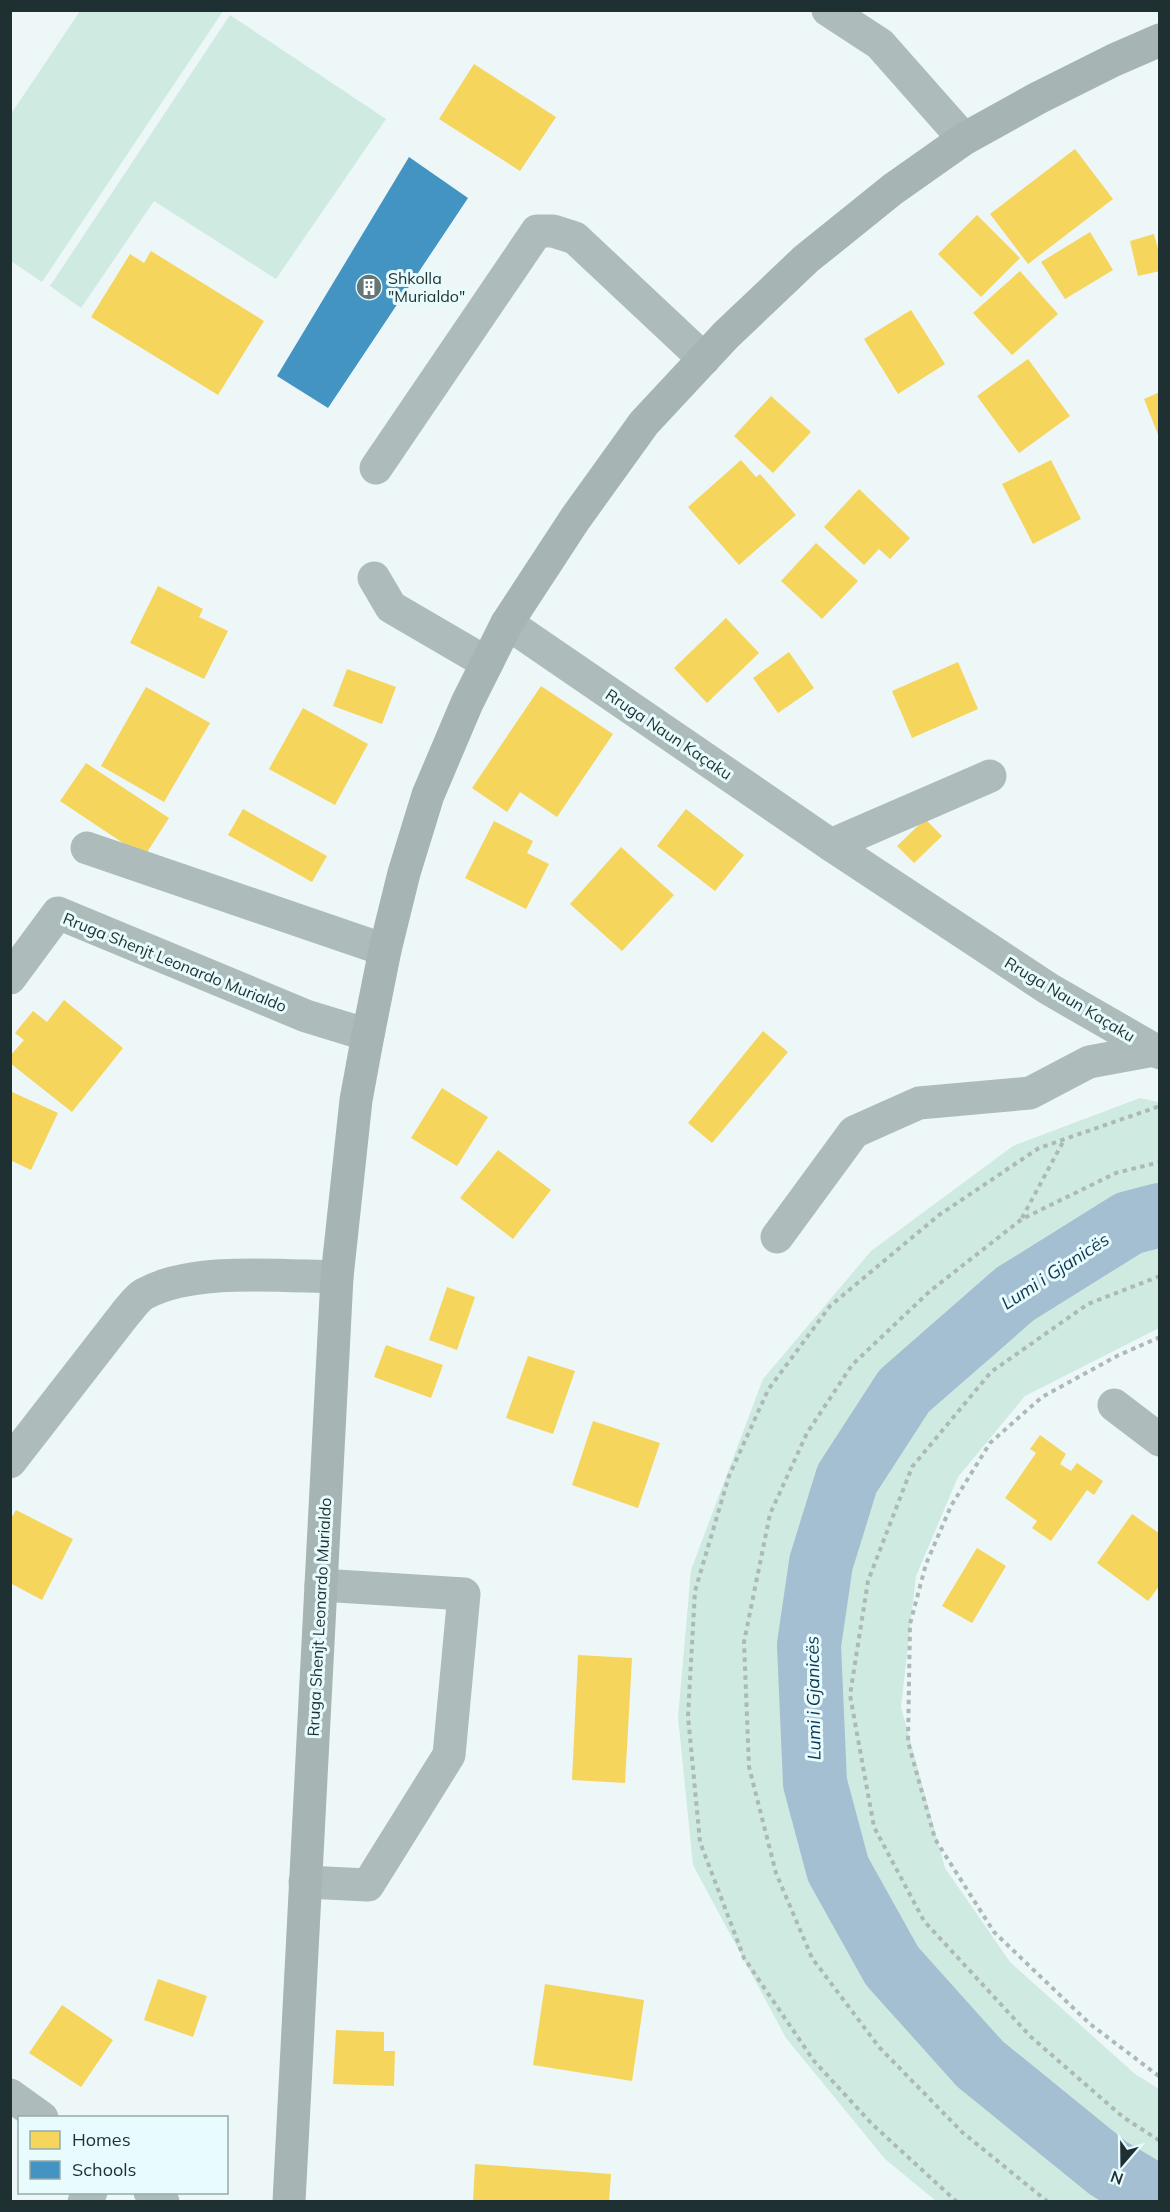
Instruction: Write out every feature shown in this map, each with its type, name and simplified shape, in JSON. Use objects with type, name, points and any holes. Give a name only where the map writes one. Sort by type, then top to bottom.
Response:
[{"type":"main road","name":"Rruga Shenjt Leonardo Murialdo","points":[[289,2202],[337,1277],[356,1100],[368,1035],[385,950],[404,873],[428,795],[467,703],[507,623],[575,519],[644,423],[704,359],[806,259],[893,189],[964,139],[1047,93],[1160,40]]},
{"type":"street","points":[[828,10],[880,44],[964,139]]},
{"type":"street","points":[[376,468],[537,231],[553,231],[574,238],[704,359]]},
{"type":"street","points":[[374,578],[391,607],[487,663]]},
{"type":"street","name":"Rruga Naun Kaçaku","points":[[507,623],[831,844],[1049,989],[1157,1052]]},
{"type":"street","points":[[831,844],[990,776]]},
{"type":"street","points":[[87,848],[385,950]]},
{"type":"street","name":"Rruga Shenjt Leonardo Murialdo","points":[[10,978],[58,913],[306,1016],[368,1035]]},
{"type":"street","points":[[777,1237],[854,1132],[919,1103],[1030,1093],[1089,1062],[1157,1052]]},
{"type":"street","points":[[10,1462],[142,1295],[162,1286],[220,1276],[337,1277]]},
{"type":"street","points":[[1114,1405],[1160,1440]]},
{"type":"street","points":[[305,1882],[368,1884],[449,1755],[464,1594],[321,1585]]},
{"type":"street","points":[[10,2095],[39,2116]]},
{"type":"path","points":[[957,2202],[872,2124],[813,2061],[744,1958],[700,1842],[688,1716],[695,1591],[729,1476],[768,1390],[830,1306],[939,1215],[1039,1148],[1160,1106]]},
{"type":"path","points":[[1022,1219],[1065,1139]]},
{"type":"path","points":[[1048,2202],[962,2132],[879,2047],[812,1958],[776,1873],[749,1767],[744,1642],[770,1514],[807,1433],[852,1365],[930,1291],[1022,1219],[1116,1173],[1160,1162]]},
{"type":"path","points":[[1160,1276],[1088,1304],[991,1372],[912,1467],[868,1581],[850,1695],[874,1827],[924,1921],[1030,2037],[1123,2117],[1160,2140]]},
{"type":"path","points":[[1160,1337],[1117,1356],[1042,1397],[990,1443],[951,1506],[926,1564],[910,1624],[908,1742],[935,1839],[994,1932],[1089,2024],[1160,2077]]},
{"type":"green space","points":[[80,11],[223,11],[42,282],[11,261],[11,114]]},
{"type":"green space","points":[[230,15],[386,119],[276,279],[154,201],[81,308],[50,286]]},
{"type":"green space","points":[[1140,1098],[1159,1102],[1159,1328],[1025,1396],[958,1477],[916,1576],[901,1707],[945,1868],[1010,1962],[1135,2074],[1159,2089],[1159,2201],[936,2201],[885,2159],[786,2038],[693,1865],[678,1717],[691,1570],[763,1379],[871,1251],[1013,1146]]},
{"type":"building: Homes","points":[[474,64],[556,117],[520,171],[439,119]]},
{"type":"building: Homes","points":[[1075,149],[1113,199],[1028,264],[990,214]]},
{"type":"building: Homes","points":[[977,215],[1020,258],[981,297],[938,254]]},
{"type":"building: Homes","points":[[1090,232],[1113,270],[1065,299],[1041,262]]},
{"type":"building: Homes","points":[[1154,234],[1160,256],[1160,271],[1138,276],[1130,241]]},
{"type":"building: Homes","points":[[151,251],[264,321],[218,395],[91,317],[130,254],[144,263]]},
{"type":"building: Homes","points":[[1020,271],[1058,314],[1012,355],[973,313]]},
{"type":"building: Homes","points":[[911,310],[945,364],[898,394],[864,339]]},
{"type":"building: Homes","points":[[1028,359],[1070,416],[1019,453],[977,396]]},
{"type":"building: Homes","points":[[1160,392],[1160,437],[1159,437],[1144,399]]},
{"type":"building: Homes","points":[[771,396],[811,432],[773,473],[734,436]]},
{"type":"building: Homes","points":[[741,460],[756,477],[760,474],[796,515],[739,565],[688,507]]},
{"type":"building: Homes","points":[[1051,460],[1081,519],[1033,544],[1002,484]]},
{"type":"building: Homes","points":[[859,489],[910,538],[890,559],[879,549],[864,565],[824,527]]},
{"type":"building: Homes","points":[[816,543],[858,581],[822,619],[781,581]]},
{"type":"building: Homes","points":[[158,586],[203,609],[199,617],[228,631],[204,679],[130,643]]},
{"type":"building: Homes","points":[[726,618],[759,653],[707,703],[674,668]]},
{"type":"building: Homes","points":[[789,652],[814,688],[778,713],[753,678]]},
{"type":"building: Homes","points":[[958,662],[978,709],[912,738],[892,691]]},
{"type":"building: Homes","points":[[347,669],[396,687],[382,724],[333,706]]},
{"type":"building: Homes","points":[[541,686],[613,734],[557,817],[520,792],[507,812],[472,788]]},
{"type":"building: Homes","points":[[146,687],[210,723],[164,802],[101,766]]},
{"type":"building: Homes","points":[[303,708],[368,744],[335,805],[269,769]]},
{"type":"building: Homes","points":[[86,763],[169,818],[144,857],[60,801]]},
{"type":"building: Homes","points":[[243,809],[327,856],[312,882],[228,835]]},
{"type":"building: Homes","points":[[686,809],[744,855],[715,891],[657,846]]},
{"type":"building: Homes","points":[[925,819],[942,836],[914,863],[897,846]]},
{"type":"building: Homes","points":[[494,821],[533,841],[527,853],[549,864],[526,909],[465,878]]},
{"type":"building: Homes","points":[[621,847],[674,895],[622,951],[570,904]]},
{"type":"building: Homes","points":[[64,1000],[123,1048],[72,1112],[10,1063],[10,1056],[24,1040],[15,1033],[33,1011],[47,1022]]},
{"type":"building: Homes","points":[[763,1031],[788,1052],[712,1143],[688,1123]]},
{"type":"building: Homes","points":[[442,1088],[488,1117],[457,1166],[411,1138]]},
{"type":"building: Homes","points":[[10,1091],[58,1113],[31,1170],[10,1160]]},
{"type":"building: Homes","points":[[498,1150],[551,1190],[513,1239],[460,1198]]},
{"type":"building: Homes","points":[[447,1287],[475,1297],[457,1350],[429,1340]]},
{"type":"building: Homes","points":[[386,1345],[443,1365],[431,1398],[374,1377]]},
{"type":"building: Homes","points":[[528,1356],[575,1371],[553,1434],[506,1418]]},
{"type":"building: Homes","points":[[593,1421],[660,1443],[638,1508],[572,1485]]},
{"type":"building: Homes","points":[[1040,1435],[1066,1454],[1060,1464],[1071,1471],[1077,1463],[1103,1481],[1094,1495],[1087,1490],[1051,1541],[1032,1528],[1037,1521],[1005,1498],[1036,1453],[1030,1449]]},
{"type":"building: Homes","points":[[16,1510],[73,1539],[42,1600],[10,1583],[10,1520]]},
{"type":"building: Homes","points":[[1132,1514],[1160,1534],[1160,1585],[1148,1601],[1097,1563]]},
{"type":"building: Homes","points":[[977,1548],[1006,1566],[972,1623],[942,1606]]},
{"type":"building: Homes","points":[[578,1655],[632,1658],[625,1783],[572,1780]]},
{"type":"building: Homes","points":[[158,1979],[207,1996],[193,2037],[144,2020]]},
{"type":"building: Homes","points":[[545,1984],[644,2000],[632,2081],[533,2065]]},
{"type":"building: Homes","points":[[62,2005],[113,2040],[81,2087],[29,2053]]},
{"type":"building: Homes","points":[[336,2030],[384,2032],[384,2051],[395,2051],[394,2086],[333,2084]]},
{"type":"building: Homes","points":[[475,2164],[611,2174],[609,2202],[473,2202]]},
{"type":"building: Schools","name":"Shkolla \"Murialdo\"","points":[[409,157],[468,198],[328,408],[277,376]]},
{"type":"waterway","name":"Lumi i Gjanicës","points":[[1160,1215],[1129,1223],[1015,1294],[904,1391],[847,1479],[821,1563],[809,1645],[815,1783],[838,1869],[892,1966],[980,2064],[1108,2168],[1160,2199]]},
{"type":"place","name":"Shkolla \"Murialdo\"","points":[[369,287]]}]
